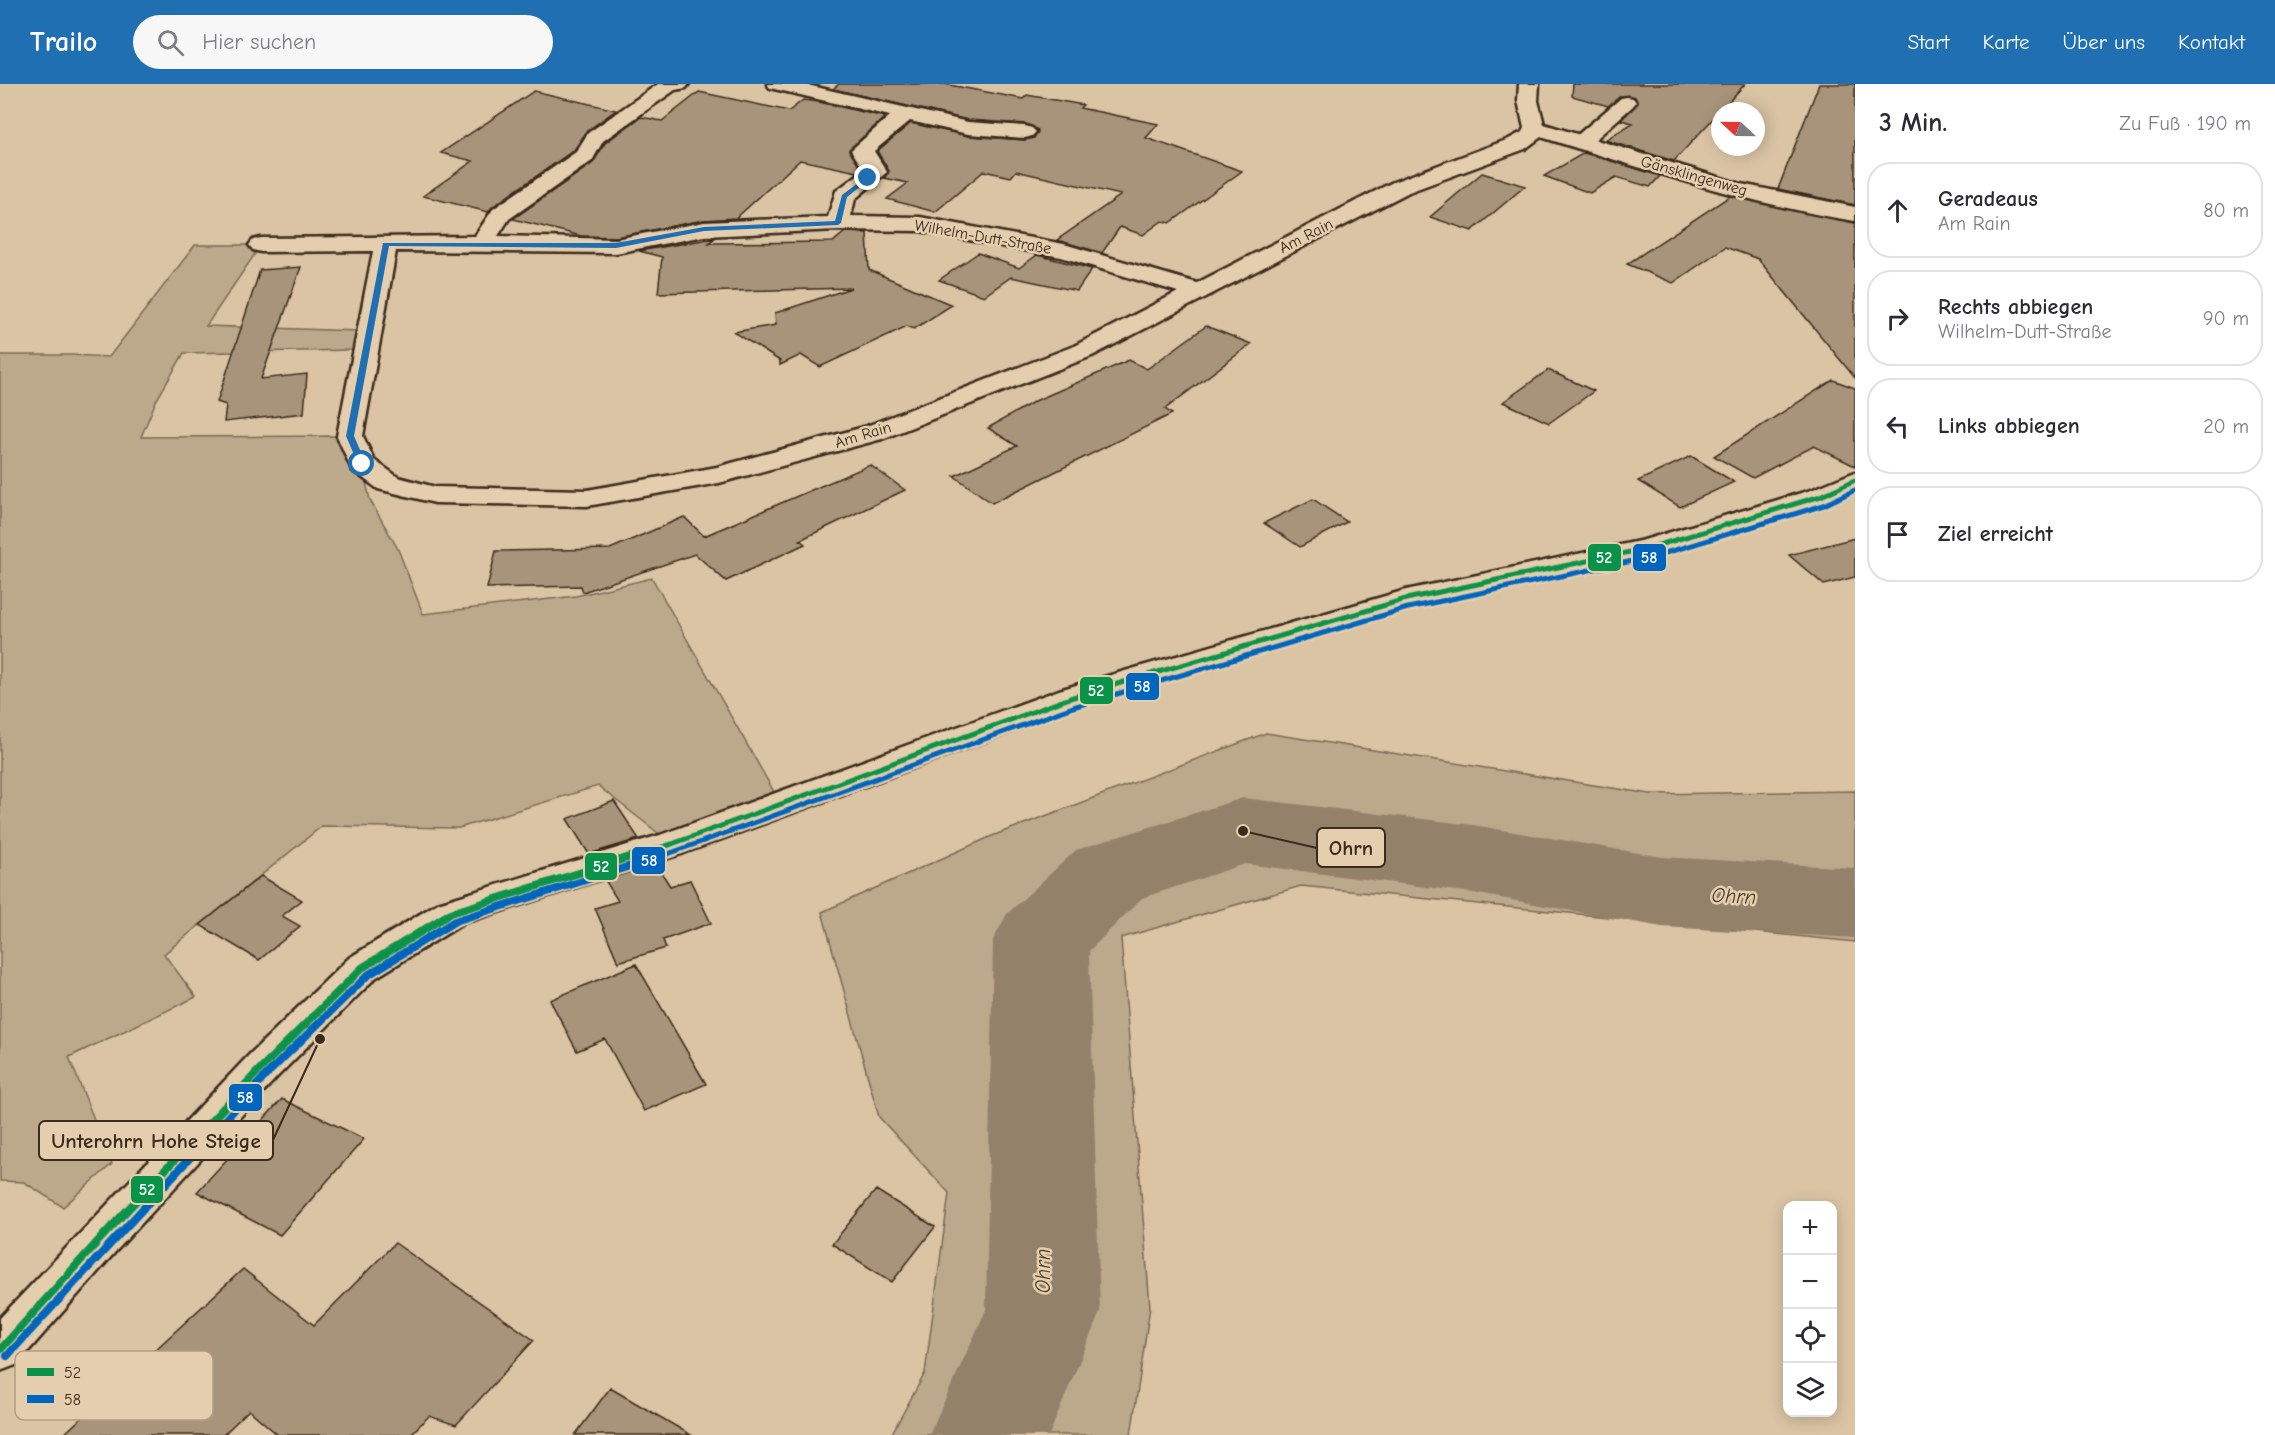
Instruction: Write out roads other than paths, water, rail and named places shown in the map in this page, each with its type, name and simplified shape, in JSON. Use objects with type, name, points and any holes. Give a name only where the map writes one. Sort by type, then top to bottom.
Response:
[{"type":"street","points":[[482,243],[501,213],[584,156],[595,137],[670,85],[679,84]]},
{"type":"street","points":[[777,84],[968,128],[1025,132]]},
{"type":"street","points":[[1529,84],[1528,101],[1535,128]]},
{"type":"street","points":[[838,223],[844,196],[876,172],[862,150],[905,114]]},
{"type":"street","name":"Gänsklingenweg","points":[[1535,128],[1727,186],[1788,202],[1855,214]]},
{"type":"street","name":"Am Rain","points":[[386,244],[350,436],[362,464],[388,483],[435,495],[586,498],[718,475],[873,434],[1083,351],[1401,187],[1517,144],[1531,136],[1535,128]]},
{"type":"street","name":"Wilhelm-Dutt-Straße","points":[[261,245],[482,243],[616,246],[704,229],[838,223],[920,224],[985,234],[1074,254],[1161,278],[1197,291]]},
{"type":"street","points":[[0,1350],[100,1238],[262,1066],[362,968],[451,913],[672,844],[1070,698],[1406,599],[1649,548],[1821,496],[1855,480]]},
{"type":"lane","points":[[1581,142],[1627,102]]},
{"type":"waterway","name":"Ohrn","points":[[989,1435],[1043,1312],[1041,940],[1109,874],[1243,831],[1473,859],[1662,892],[1855,903]]},
{"type":"place","name":"Ohrn","points":[[1243,831]]},
{"type":"place","name":"Unterohrn Hohe Steige","points":[[320,1039]]}]
